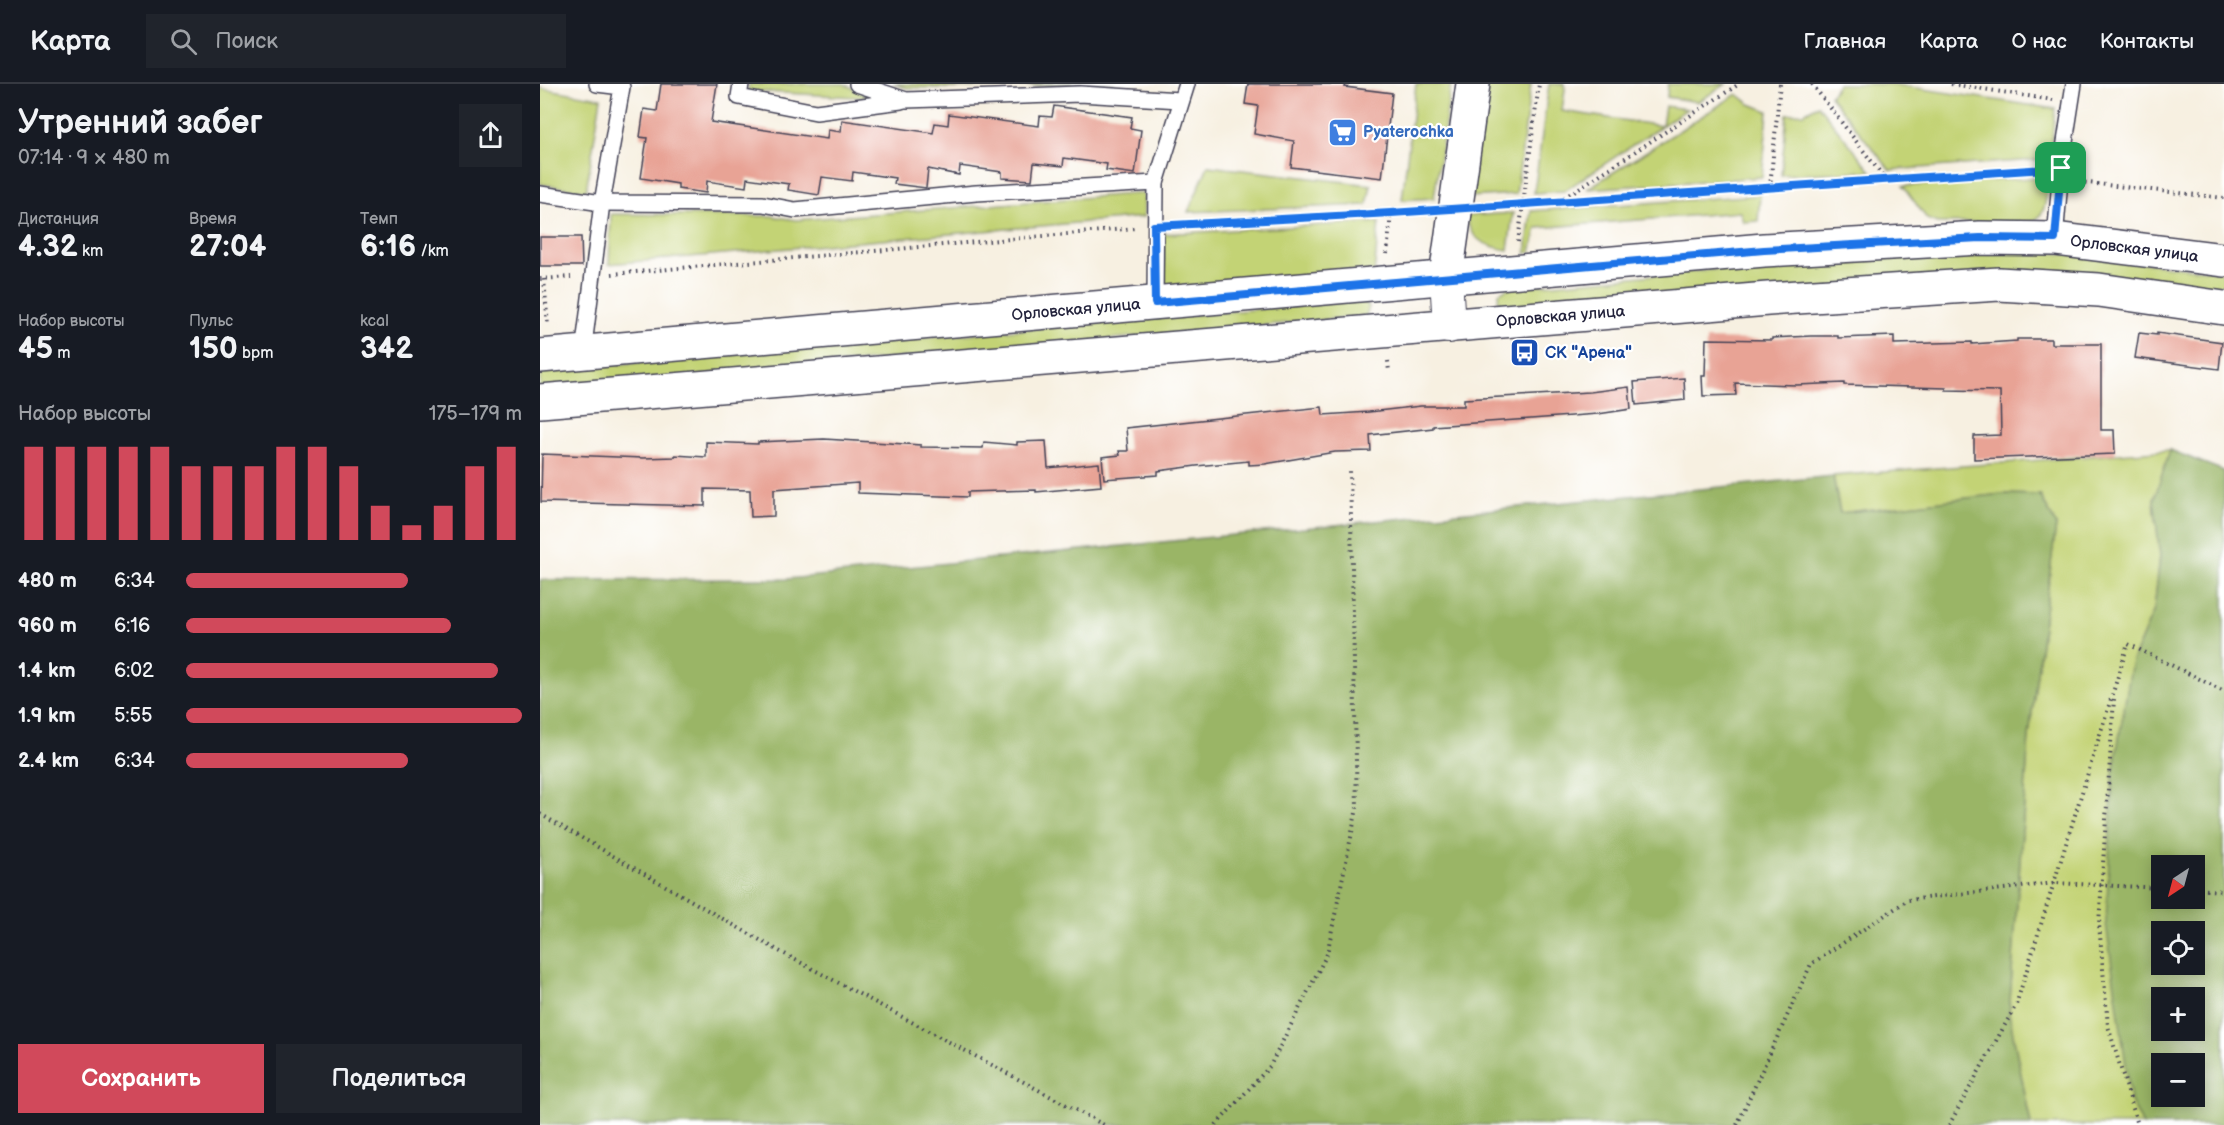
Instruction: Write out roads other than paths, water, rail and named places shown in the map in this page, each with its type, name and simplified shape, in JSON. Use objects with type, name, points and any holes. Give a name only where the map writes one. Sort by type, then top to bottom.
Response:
[{"type":"street","points":[[1449,327],[1446,277],[1473,84]]},
{"type":"street","name":"Орловская улица","points":[[540,356],[1764,250],[1980,238],[2055,239],[2224,260]]},
{"type":"street","name":"Орловская улица","points":[[540,401],[1768,299],[1999,284],[2099,290],[2224,308]]},
{"type":"lane","points":[[584,353],[602,203],[622,87],[597,84]]},
{"type":"lane","points":[[741,84],[740,97],[816,112],[906,100],[1080,94],[1180,99]]},
{"type":"lane","points":[[857,84],[906,100]]},
{"type":"lane","points":[[1155,303],[1156,183],[1180,99],[1187,84]]},
{"type":"lane","points":[[2055,239],[2061,168],[2074,84]]},
{"type":"lane","points":[[540,194],[602,203],[763,204],[795,210],[976,193],[1156,183]]},
{"type":"place","name":"Pyaterochka","points":[[1342,132]]},
{"type":"place","name":"СК \"Арена\"","points":[[1524,353]]}]
